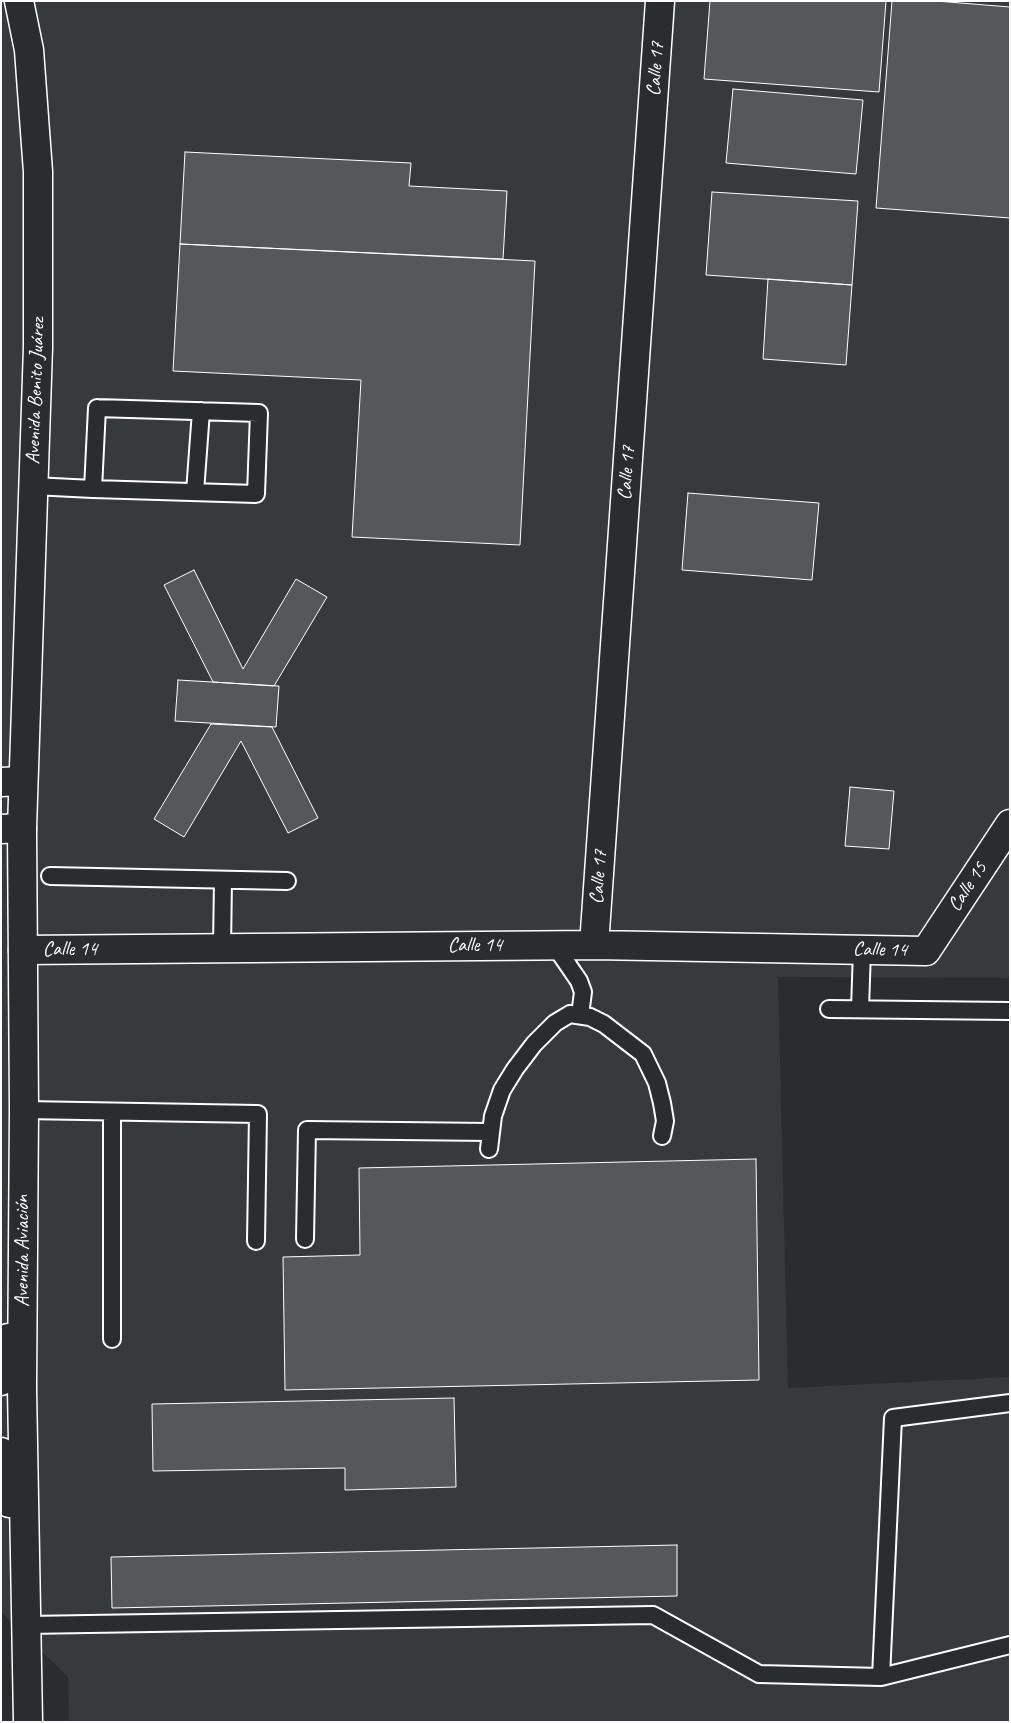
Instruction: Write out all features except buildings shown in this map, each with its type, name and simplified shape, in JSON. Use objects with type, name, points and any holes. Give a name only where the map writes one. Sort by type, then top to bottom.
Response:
[{"type":"main road","name":"Avenida Benito Juárez","points":[[12,782],[34,486],[38,347],[38,172],[30,50],[19,1]]},
{"type":"main road","name":"Calle 17","points":[[594,945],[660,1]]},
{"type":"main road","name":"Avenida Aviación","points":[[12,782],[12,828],[23,950],[22,1388],[28,1722]]},
{"type":"main road","name":"Calle 15","points":[[926,951],[1010,824]]},
{"type":"main road","name":"Calle 14","points":[[23,950],[594,945],[926,951]]},
{"type":"main road","points":[[1,1381],[8,1341],[23,1192]]},
{"type":"main road","points":[[1,1452],[8,1494],[13,1571],[26,1615]]},
{"type":"lane","points":[[34,486],[93,489],[256,494],[259,413],[97,408],[93,489]]},
{"type":"lane","points":[[195,492],[200,411]]},
{"type":"lane","points":[[50,876],[287,881]]},
{"type":"lane","points":[[222,948],[223,880]]},
{"type":"lane","points":[[555,946],[579,981],[583,992],[580,1015]]},
{"type":"lane","points":[[860,1009],[862,950]]},
{"type":"lane","points":[[829,1009],[1010,1011]]},
{"type":"lane","points":[[489,1149],[493,1116],[502,1090],[534,1044],[555,1023],[570,1014],[590,1017],[604,1024],[643,1054],[657,1082],[662,1103],[665,1121],[662,1136]]},
{"type":"lane","points":[[24,1110],[258,1114],[256,1241]]},
{"type":"lane","points":[[112,1112],[112,1339]]},
{"type":"lane","points":[[305,1239],[307,1130],[491,1132]]},
{"type":"lane","points":[[881,1678],[894,1418],[1010,1403]]},
{"type":"lane","points":[[26,1615],[653,1615],[759,1674],[881,1678],[1010,1646]]},
{"type":"shaded area","points":[[1,1],[1010,1],[1010,978],[778,977],[788,1388],[1010,1377],[1010,1722],[69,1722],[68,1677],[1,1612]]}]
